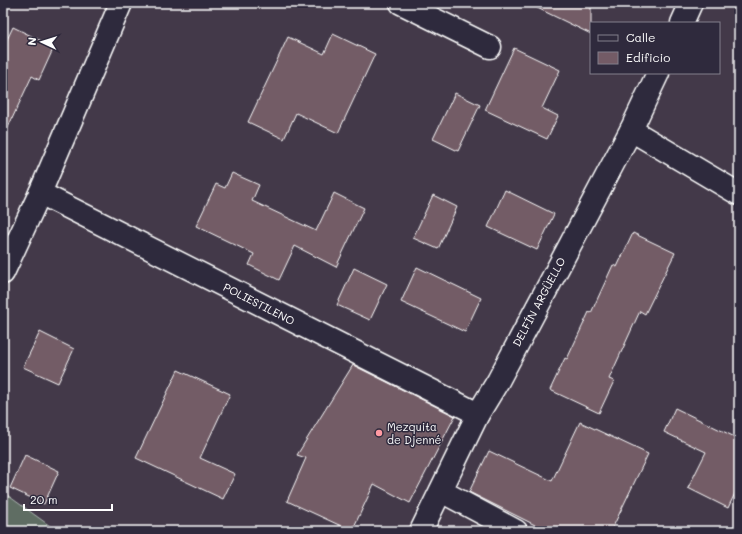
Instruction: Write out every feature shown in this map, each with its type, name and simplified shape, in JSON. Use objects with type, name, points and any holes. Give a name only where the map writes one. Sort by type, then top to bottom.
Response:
[{"type":"street","points":[[3,273],[40,193],[121,3]]},
{"type":"street","points":[[401,3],[490,47]]},
{"type":"street","points":[[682,22],[691,3]]},
{"type":"street","name":"DELFÍN ARGÜELLO","points":[[421,531],[478,414],[498,381],[631,130],[658,74]]},
{"type":"street","points":[[631,130],[739,194]]},
{"type":"street","name":"POLIESTILENO","points":[[40,193],[478,414]]},
{"type":"street","points":[[441,491],[516,531]]},
{"type":"green space","points":[[3,492],[57,531],[3,531]]},
{"type":"building","points":[[527,3],[591,3],[590,34]]},
{"type":"building","points":[[13,27],[54,47],[39,80],[32,76],[3,138],[3,48]]},
{"type":"building","points":[[333,34],[375,54],[338,133],[296,113],[284,139],[248,122],[288,37],[324,54]]},
{"type":"building","points":[[514,48],[560,70],[542,108],[558,116],[547,139],[485,110]]},
{"type":"building","points":[[455,93],[480,105],[458,151],[433,139]]},
{"type":"building","points":[[232,173],[259,185],[252,201],[316,231],[334,193],[364,208],[336,267],[295,246],[279,280],[249,265],[254,254],[196,226],[216,184],[225,188]]},
{"type":"building","points":[[505,190],[554,214],[537,250],[488,227]]},
{"type":"building","points":[[433,195],[457,207],[438,249],[413,238]]},
{"type":"building","points":[[633,233],[675,253],[645,314],[640,311],[609,379],[614,381],[599,413],[550,390],[565,358],[567,359],[589,312],[591,313],[613,265],[617,267]]},
{"type":"building","points":[[417,267],[481,298],[465,332],[401,302]]},
{"type":"building","points":[[354,268],[387,284],[370,320],[337,305]]},
{"type":"building","points":[[40,332],[74,349],[58,383],[23,367]]},
{"type":"building","name":"Mezquita de Djenné","points":[[353,365],[455,416],[410,503],[374,484],[352,531],[287,501],[306,458],[297,455]]},
{"type":"building","points":[[178,370],[230,394],[200,458],[235,474],[223,499],[136,458]]},
{"type":"building","points":[[675,408],[739,439],[739,485],[728,508],[688,488],[706,452],[664,432]]},
{"type":"building","points":[[580,422],[648,454],[611,531],[547,531],[469,492],[489,451],[552,481]]},
{"type":"building","points":[[25,455],[59,471],[44,504],[10,488]]},
{"type":"place","name":"Mezquita de Djenné","points":[[379,433]]}]
